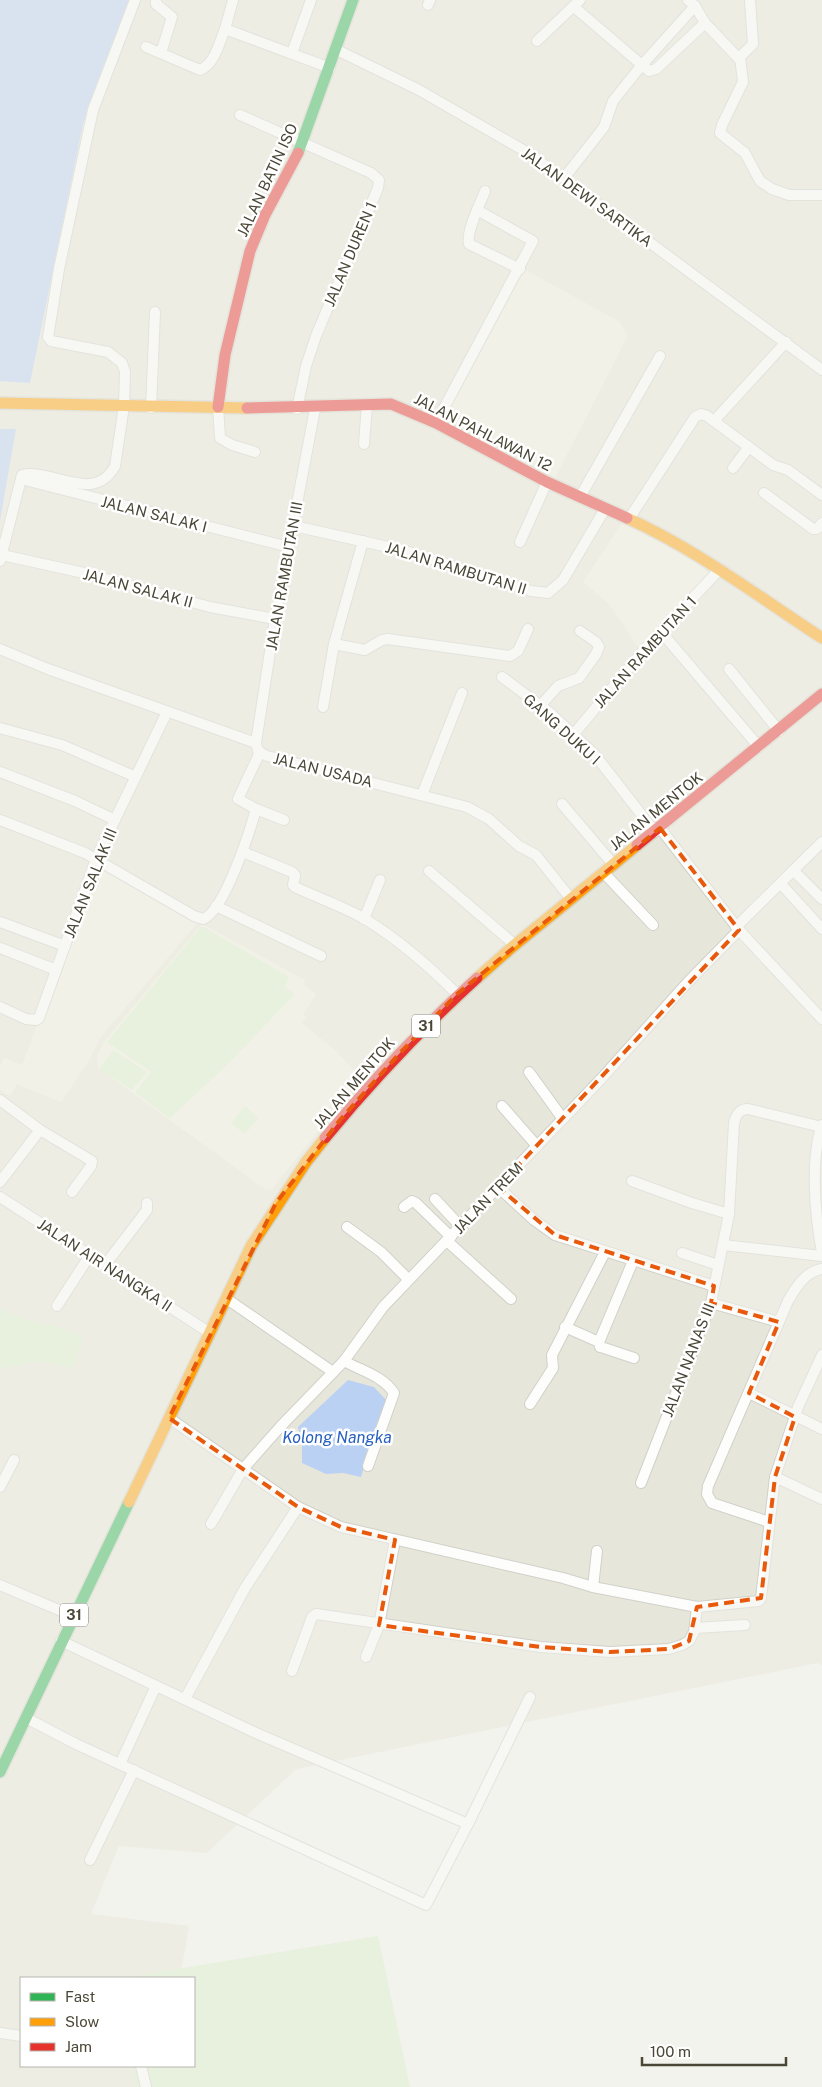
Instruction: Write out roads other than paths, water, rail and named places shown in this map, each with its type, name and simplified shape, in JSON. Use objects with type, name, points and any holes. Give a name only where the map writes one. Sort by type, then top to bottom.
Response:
[{"type":"main road","name":"JALAN BATIN ISO","points":[[218,407],[225,355],[250,251],[265,215],[303,144],[353,0]]},
{"type":"main road","name":"JALAN PAHLAWAN 12","points":[[0,403],[151,408],[298,409],[391,404],[436,423],[547,482],[629,519],[670,540],[822,638]]},
{"type":"main road","name":"JALAN MENTOK","points":[[73,1616],[252,1246],[271,1212],[301,1169],[340,1120],[398,1055],[457,994],[613,864],[760,747],[822,694]]},
{"type":"main road","name":"31","points":[[0,1772],[5,1748],[26,1718],[73,1616]]},
{"type":"street","points":[[1,558],[20,479],[25,474],[82,484],[103,480],[115,466],[124,406],[125,372],[122,363],[117,357],[108,352],[50,341],[48,337],[59,269],[93,110],[135,0]]},
{"type":"street","points":[[156,0],[156,4],[172,17],[161,53]]},
{"type":"street","points":[[146,47],[200,70],[205,68],[213,59],[225,29],[233,0]]},
{"type":"street","points":[[292,53],[311,0]]},
{"type":"street","points":[[750,0],[752,44],[743,53],[740,60],[743,82],[720,131],[722,135],[745,152],[760,181],[772,189],[789,196],[822,194]]},
{"type":"street","points":[[564,178],[604,127],[613,101],[692,3],[705,23],[740,60]]},
{"type":"street","points":[[538,41],[577,4],[641,66],[649,71],[656,69],[705,23]]},
{"type":"street","points":[[225,29],[330,68]]},
{"type":"street","name":"JALAN DEWI SARTIKA","points":[[337,50],[472,118],[530,154],[822,370]]},
{"type":"street","name":"JALAN DUREN 1","points":[[240,115],[378,177],[379,184],[316,336],[306,366],[298,409]]},
{"type":"street","points":[[485,191],[468,238],[469,244],[520,269]]},
{"type":"street","points":[[436,423],[520,269],[533,240],[477,210]]},
{"type":"street","points":[[151,408],[155,312]]},
{"type":"street","points":[[714,421],[786,342]]},
{"type":"street","points":[[580,497],[660,356]]},
{"type":"street","points":[[364,444],[367,404]]},
{"type":"street","points":[[218,407],[220,438],[232,445],[255,452]]},
{"type":"street","name":"JALAN RAMBUTAN III","points":[[256,809],[238,799],[258,748],[274,619],[290,547],[315,409]]},
{"type":"street","points":[[629,519],[695,417],[704,414],[775,466],[788,470],[822,495]]},
{"type":"street","points":[[733,468],[748,447]]},
{"type":"street","name":"JALAN SALAK I","points":[[20,479],[290,547]]},
{"type":"street","points":[[520,542],[547,482]]},
{"type":"street","points":[[764,493],[813,529],[817,529],[822,523]]},
{"type":"street","name":"JALAN RAMBUTAN II","points":[[294,526],[406,551],[531,591],[548,592],[563,580],[605,509]]},
{"type":"street","points":[[323,707],[334,644],[363,541]]},
{"type":"street","name":"JALAN SALAK II","points":[[1,558],[84,573],[210,607],[274,619]]},
{"type":"street","name":"JALAN RAMBUTAN 1","points":[[573,735],[642,652],[719,570]]},
{"type":"street","points":[[334,644],[365,650],[382,640],[388,639],[510,656],[518,650],[528,629]]},
{"type":"street","points":[[540,706],[558,686],[579,678],[596,654],[599,647],[596,642],[580,631]]},
{"type":"street","points":[[668,640],[760,747]]},
{"type":"street","name":"JALAN USADA","points":[[0,649],[312,768],[467,806],[489,819],[519,846],[536,855],[572,899]]},
{"type":"street","points":[[728,669],[779,731]]},
{"type":"street","name":"GANG DUKU I","points":[[502,677],[540,706],[595,755],[738,929],[822,1019]]},
{"type":"street","points":[[422,795],[462,693]]},
{"type":"street","name":"JALAN SALAK III","points":[[0,1007],[26,1019],[36,1020],[39,1018],[96,859],[167,712]]},
{"type":"street","points":[[0,728],[62,745],[136,777]]},
{"type":"street","points":[[0,772],[75,801],[115,820]]},
{"type":"street","points":[[562,804],[613,864]]},
{"type":"street","points":[[0,820],[85,852],[198,918],[207,918],[216,906],[243,852],[256,809],[284,820]]},
{"type":"street","name":"JALAN TREM","points":[[211,1524],[243,1469],[281,1426],[344,1362],[383,1307],[408,1279],[461,1227],[641,1036],[688,982],[822,842]]},
{"type":"street","points":[[243,852],[292,872],[295,875],[293,885],[295,887],[364,919],[388,934],[420,959],[457,994]]},
{"type":"street","points":[[429,870],[515,945]]},
{"type":"street","points":[[794,871],[822,899]]},
{"type":"street","points":[[604,872],[653,925]]},
{"type":"street","points":[[364,919],[380,880]]},
{"type":"street","points":[[781,884],[822,929]]},
{"type":"street","points":[[216,906],[321,956]]},
{"type":"street","points":[[0,922],[65,946]]},
{"type":"street","points":[[0,948],[56,970]]},
{"type":"street","points":[[528,1072],[563,1119]]},
{"type":"street","points":[[0,1100],[40,1130],[92,1161],[91,1166],[72,1192]]},
{"type":"street","points":[[502,1106],[537,1146]]},
{"type":"street","name":"JALAN NANAS III","points":[[641,1483],[711,1303],[729,1214],[734,1123],[738,1113],[743,1109],[754,1110],[821,1130]]},
{"type":"street","points":[[0,1182],[40,1130]]},
{"type":"street","points":[[821,1130],[815,1185],[822,1252]]},
{"type":"street","points":[[632,1181],[692,1204],[729,1214]]},
{"type":"street","points":[[498,1187],[550,1232],[605,1252],[714,1286]]},
{"type":"street","name":"JALAN AIR NANGKA II","points":[[0,1197],[210,1333]]},
{"type":"street","points":[[435,1199],[461,1227]]},
{"type":"street","points":[[404,1207],[412,1201],[416,1203],[449,1239],[511,1299]]},
{"type":"street","points":[[105,1266],[147,1210],[148,1202]]},
{"type":"street","points":[[348,1227],[381,1252],[408,1279]]},
{"type":"street","points":[[723,1244],[822,1256]]},
{"type":"street","points":[[530,1404],[553,1368],[552,1355],[605,1252]]},
{"type":"street","points":[[682,1253],[718,1265]]},
{"type":"street","points":[[57,1306],[90,1256]]},
{"type":"street","points":[[633,1261],[599,1342],[600,1347],[634,1358]]},
{"type":"street","points":[[769,1522],[712,1503],[707,1494],[739,1412],[796,1288],[812,1270],[822,1269]]},
{"type":"street","points":[[226,1299],[333,1372]]},
{"type":"street","points":[[711,1303],[779,1322]]},
{"type":"street","points":[[565,1327],[599,1342]]},
{"type":"street","points":[[169,1418],[298,1507],[341,1527],[593,1587],[697,1607],[758,1601],[761,1598],[775,1477],[795,1417],[822,1355]]},
{"type":"street","points":[[344,1362],[367,1374],[379,1377],[394,1393],[368,1466]]},
{"type":"street","points":[[749,1393],[822,1429]]},
{"type":"street","points":[[0,1487],[14,1460]]},
{"type":"street","points":[[775,1477],[822,1499]]},
{"type":"street","points":[[185,1699],[245,1588],[298,1507]]},
{"type":"street","points":[[366,1657],[379,1625],[395,1540]]},
{"type":"street","points":[[593,1587],[597,1551]]},
{"type":"street","points":[[0,1585],[73,1616]]},
{"type":"street","points":[[292,1671],[314,1615],[541,1647],[610,1652],[669,1648],[690,1641],[695,1628],[697,1607]]},
{"type":"street","points":[[695,1628],[745,1626]]},
{"type":"street","points":[[61,1641],[256,1733],[468,1824]]},
{"type":"street","points":[[120,1764],[156,1686]]},
{"type":"street","points":[[26,1718],[120,1764],[426,1905],[530,1697]]},
{"type":"street","points":[[90,1860],[134,1770]]},
{"type":"street","points":[[0,2033],[20,2036]]},
{"type":"street","points":[[141,2067],[146,2087]]},
{"type":"water","points":[[0,0],[130,0],[83,124],[30,383],[0,381]]},
{"type":"water","points":[[0,429],[16,429],[0,521]]},
{"type":"water","name":"Kolong Nangka","points":[[348,1380],[374,1387],[387,1401],[373,1436],[361,1477],[343,1473],[326,1474],[302,1463],[302,1443],[298,1427]]}]
